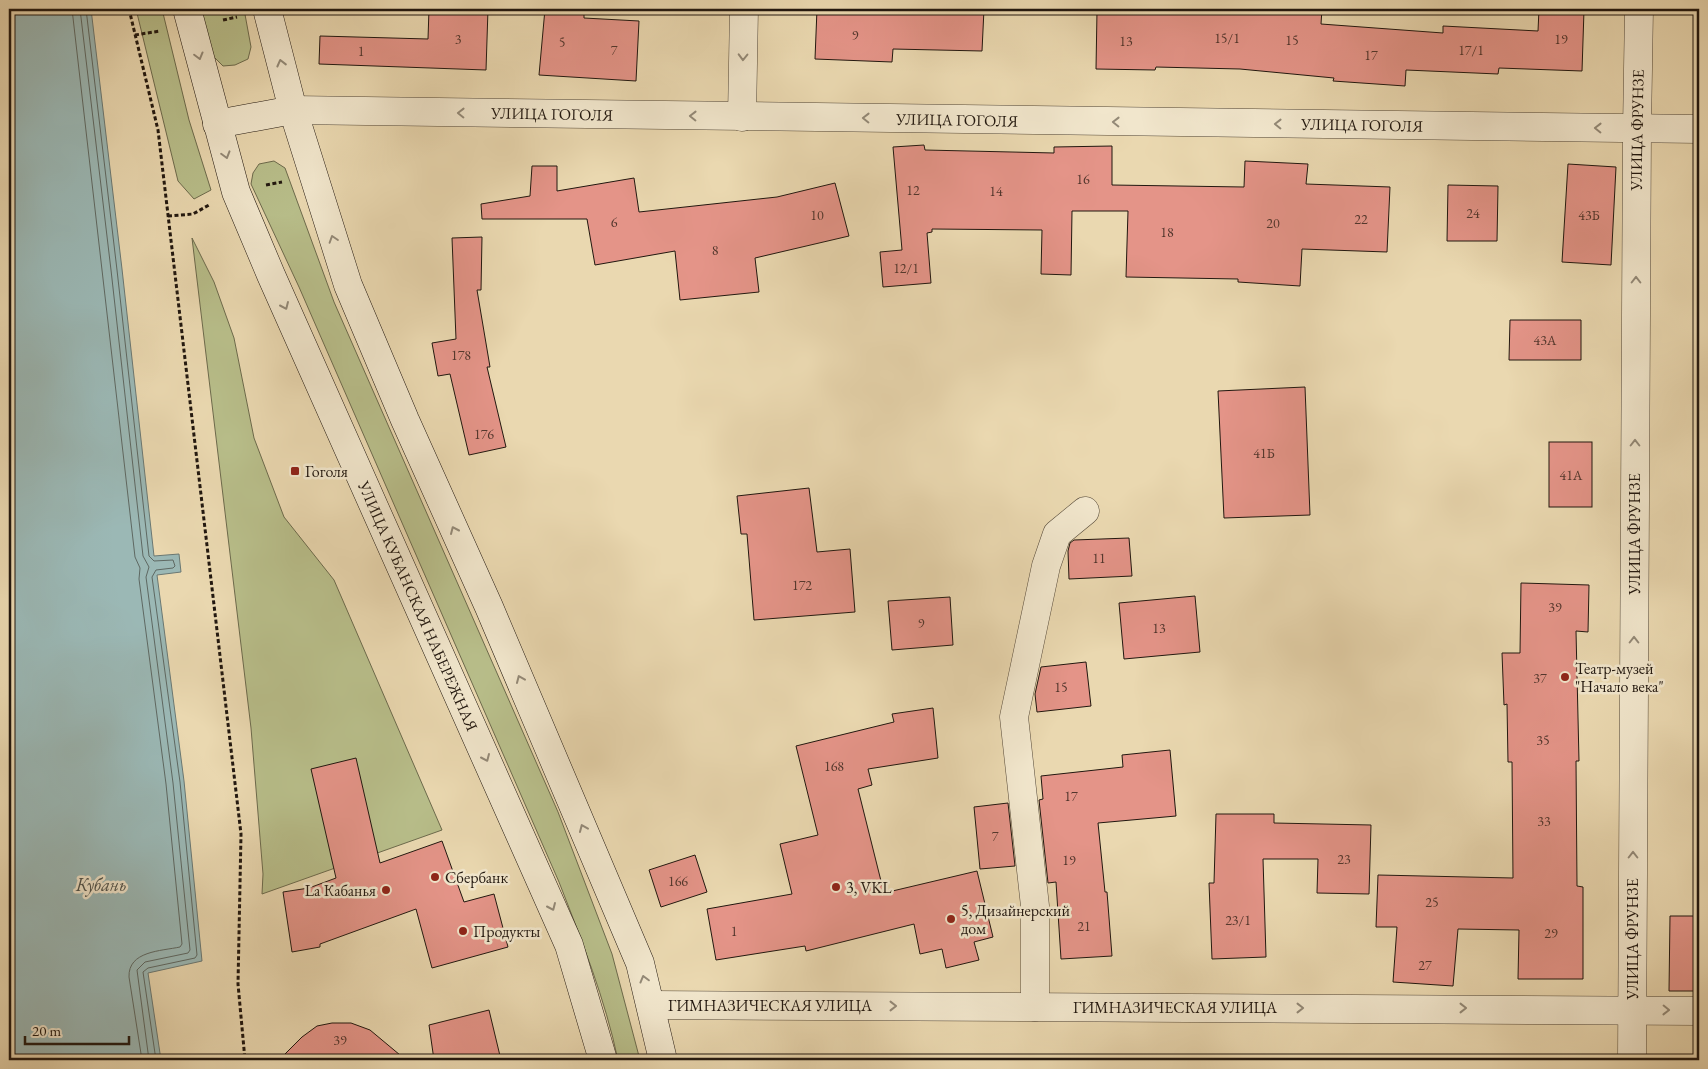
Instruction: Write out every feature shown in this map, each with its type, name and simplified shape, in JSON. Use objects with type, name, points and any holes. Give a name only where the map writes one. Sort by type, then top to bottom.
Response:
[{"type":"street","name":"УЛИЦА КУБАНСКАЯ НАБЕРЕЖНАЯ","points":[[187,9],[236,192],[271,275],[569,945],[603,1060]]},
{"type":"street","points":[[267,9],[293,110],[348,285],[405,420],[489,607],[636,954],[651,1005],[663,1060]]},
{"type":"street","points":[[742,117],[744,9]]},
{"type":"street","name":"УЛИЦА ФРУНЗЕ","points":[[1632,1060],[1639,9]]},
{"type":"street","name":"УЛИЦА ГОГОЛЯ","points":[[217,124],[293,110],[1699,129]]},
{"type":"street","points":[[1035,1007],[1035,906],[1014,717],[1051,550],[1057,534],[1085,511]]},
{"type":"street","name":"ГИМНАЗИЧЕСКАЯ УЛИЦА","points":[[651,1005],[1699,1010]]},
{"type":"path","points":[[129,9],[158,130],[241,834],[238,984],[245,1060]]},
{"type":"path","points":[[135,35],[142,34]]},
{"type":"path","points":[[168,216],[192,214]]},
{"type":"green space","points":[[136,9],[162,9],[189,120],[211,190],[194,199],[178,181]]},
{"type":"green space","points":[[201,9],[244,9],[251,47],[248,59],[235,65],[223,66],[211,54]]},
{"type":"green space","points":[[274,161],[285,168],[334,302],[558,812],[612,954],[640,1060],[618,1060],[600,992],[559,882],[299,287],[251,184],[253,173],[259,164]]},
{"type":"green space","points":[[192,238],[214,282],[234,338],[254,438],[284,517],[334,580],[442,830],[262,894],[263,874],[251,728]]},
{"type":"water","name":"Кубань","points":[[9,9],[91,9],[154,556],[179,554],[181,572],[157,575],[184,781],[202,961],[148,973],[161,1060],[9,1060]]},
{"type":"building","points":[[429,9],[488,9],[486,70],[319,64],[320,36],[428,39]]},
{"type":"building","points":[[545,9],[584,9],[584,18],[639,21],[636,81],[539,75]]},
{"type":"building","points":[[817,9],[929,12],[929,9],[984,9],[982,51],[893,49],[892,62],[815,59]]},
{"type":"building","points":[[1204,9],[1322,9],[1321,24],[1443,33],[1443,26],[1538,31],[1539,9],[1584,10],[1582,71],[1499,68],[1498,74],[1406,70],[1405,86],[1333,81],[1334,78],[1240,69],[1156,67],[1155,70],[1096,69],[1097,11],[1204,13]]},
{"type":"building","points":[[924,145],[925,150],[1054,153],[1054,147],[1112,146],[1112,185],[1244,187],[1245,161],[1308,164],[1306,184],[1390,187],[1387,252],[1302,249],[1300,286],[1238,282],[1238,279],[1126,277],[1128,211],[1072,211],[1071,275],[1041,274],[1042,230],[932,229],[932,232],[927,233],[931,283],[883,287],[880,252],[902,250],[893,147]]},
{"type":"building","points":[[1568,164],[1616,167],[1611,265],[1562,262]]},
{"type":"building","points":[[532,166],[557,166],[557,191],[634,178],[639,212],[777,197],[835,183],[849,236],[755,258],[759,292],[680,300],[675,251],[595,265],[587,219],[482,219],[481,204],[530,196]]},
{"type":"building","points":[[1448,185],[1498,186],[1497,241],[1447,241]]},
{"type":"building","points":[[482,237],[481,290],[477,290],[490,367],[487,367],[506,447],[469,455],[450,374],[438,376],[432,343],[456,339],[452,238]]},
{"type":"building","points":[[1510,320],[1581,320],[1581,360],[1509,360]]},
{"type":"building","points":[[1305,387],[1310,515],[1224,518],[1218,391]]},
{"type":"building","points":[[1549,442],[1592,442],[1592,507],[1549,507]]},
{"type":"building","points":[[809,488],[817,552],[850,549],[855,612],[754,620],[747,534],[741,534],[737,496]]},
{"type":"building","points":[[1129,538],[1132,576],[1069,579],[1068,551],[1070,543],[1074,540]]},
{"type":"building","points":[[1521,583],[1589,585],[1588,632],[1576,631],[1579,761],[1576,761],[1577,886],[1583,887],[1583,979],[1518,979],[1519,930],[1458,929],[1453,986],[1393,982],[1397,927],[1376,927],[1378,875],[1513,878],[1512,762],[1508,762],[1507,704],[1504,705],[1502,653],[1520,653]]},
{"type":"building","points":[[1195,596],[1200,652],[1124,659],[1119,603]]},
{"type":"building","points":[[950,597],[953,645],[892,650],[888,601]]},
{"type":"building","points":[[1086,662],[1091,706],[1037,712],[1035,694],[1041,667]]},
{"type":"building","points":[[933,708],[938,758],[868,769],[872,785],[858,789],[884,893],[977,871],[993,937],[974,942],[979,960],[946,968],[942,949],[920,954],[914,924],[806,951],[805,946],[716,960],[707,909],[792,894],[780,844],[818,835],[796,746],[894,722],[892,714]]},
{"type":"building","points":[[1170,750],[1176,816],[1098,823],[1105,892],[1107,892],[1112,956],[1061,959],[1056,882],[1048,883],[1039,800],[1043,799],[1041,776],[1123,767],[1122,755]]},
{"type":"building","points":[[356,758],[380,863],[442,841],[464,902],[494,894],[508,947],[432,968],[416,909],[320,944],[320,947],[292,952],[283,892],[309,888],[336,878],[311,769]]},
{"type":"building","points":[[1008,803],[1015,866],[980,869],[974,807]]},
{"type":"building","points":[[1216,814],[1274,814],[1274,823],[1371,825],[1369,894],[1317,893],[1318,859],[1263,859],[1266,957],[1212,959],[1209,883],[1214,883]]},
{"type":"building","points":[[695,855],[707,892],[661,907],[649,870]]},
{"type":"building","points":[[1670,916],[1699,916],[1699,991],[1669,991]]},
{"type":"building","points":[[489,1010],[501,1060],[434,1060],[429,1025]]},
{"type":"building","points":[[332,1023],[351,1023],[370,1030],[406,1060],[279,1060],[302,1037],[317,1026]]},
{"type":"place","name":"Гоголя","points":[[295,471]]},
{"type":"place","name":"Театр-музей \"Начало века\"","points":[[1565,677]]},
{"type":"place","name":"Сбербанк","points":[[435,877]]},
{"type":"place","name":"3, VKL","points":[[836,887]]},
{"type":"place","name":"La Кабанья","points":[[386,890]]},
{"type":"place","name":"5, Дизайнерский дом","points":[[951,919]]},
{"type":"place","name":"Продукты","points":[[463,931]]}]
